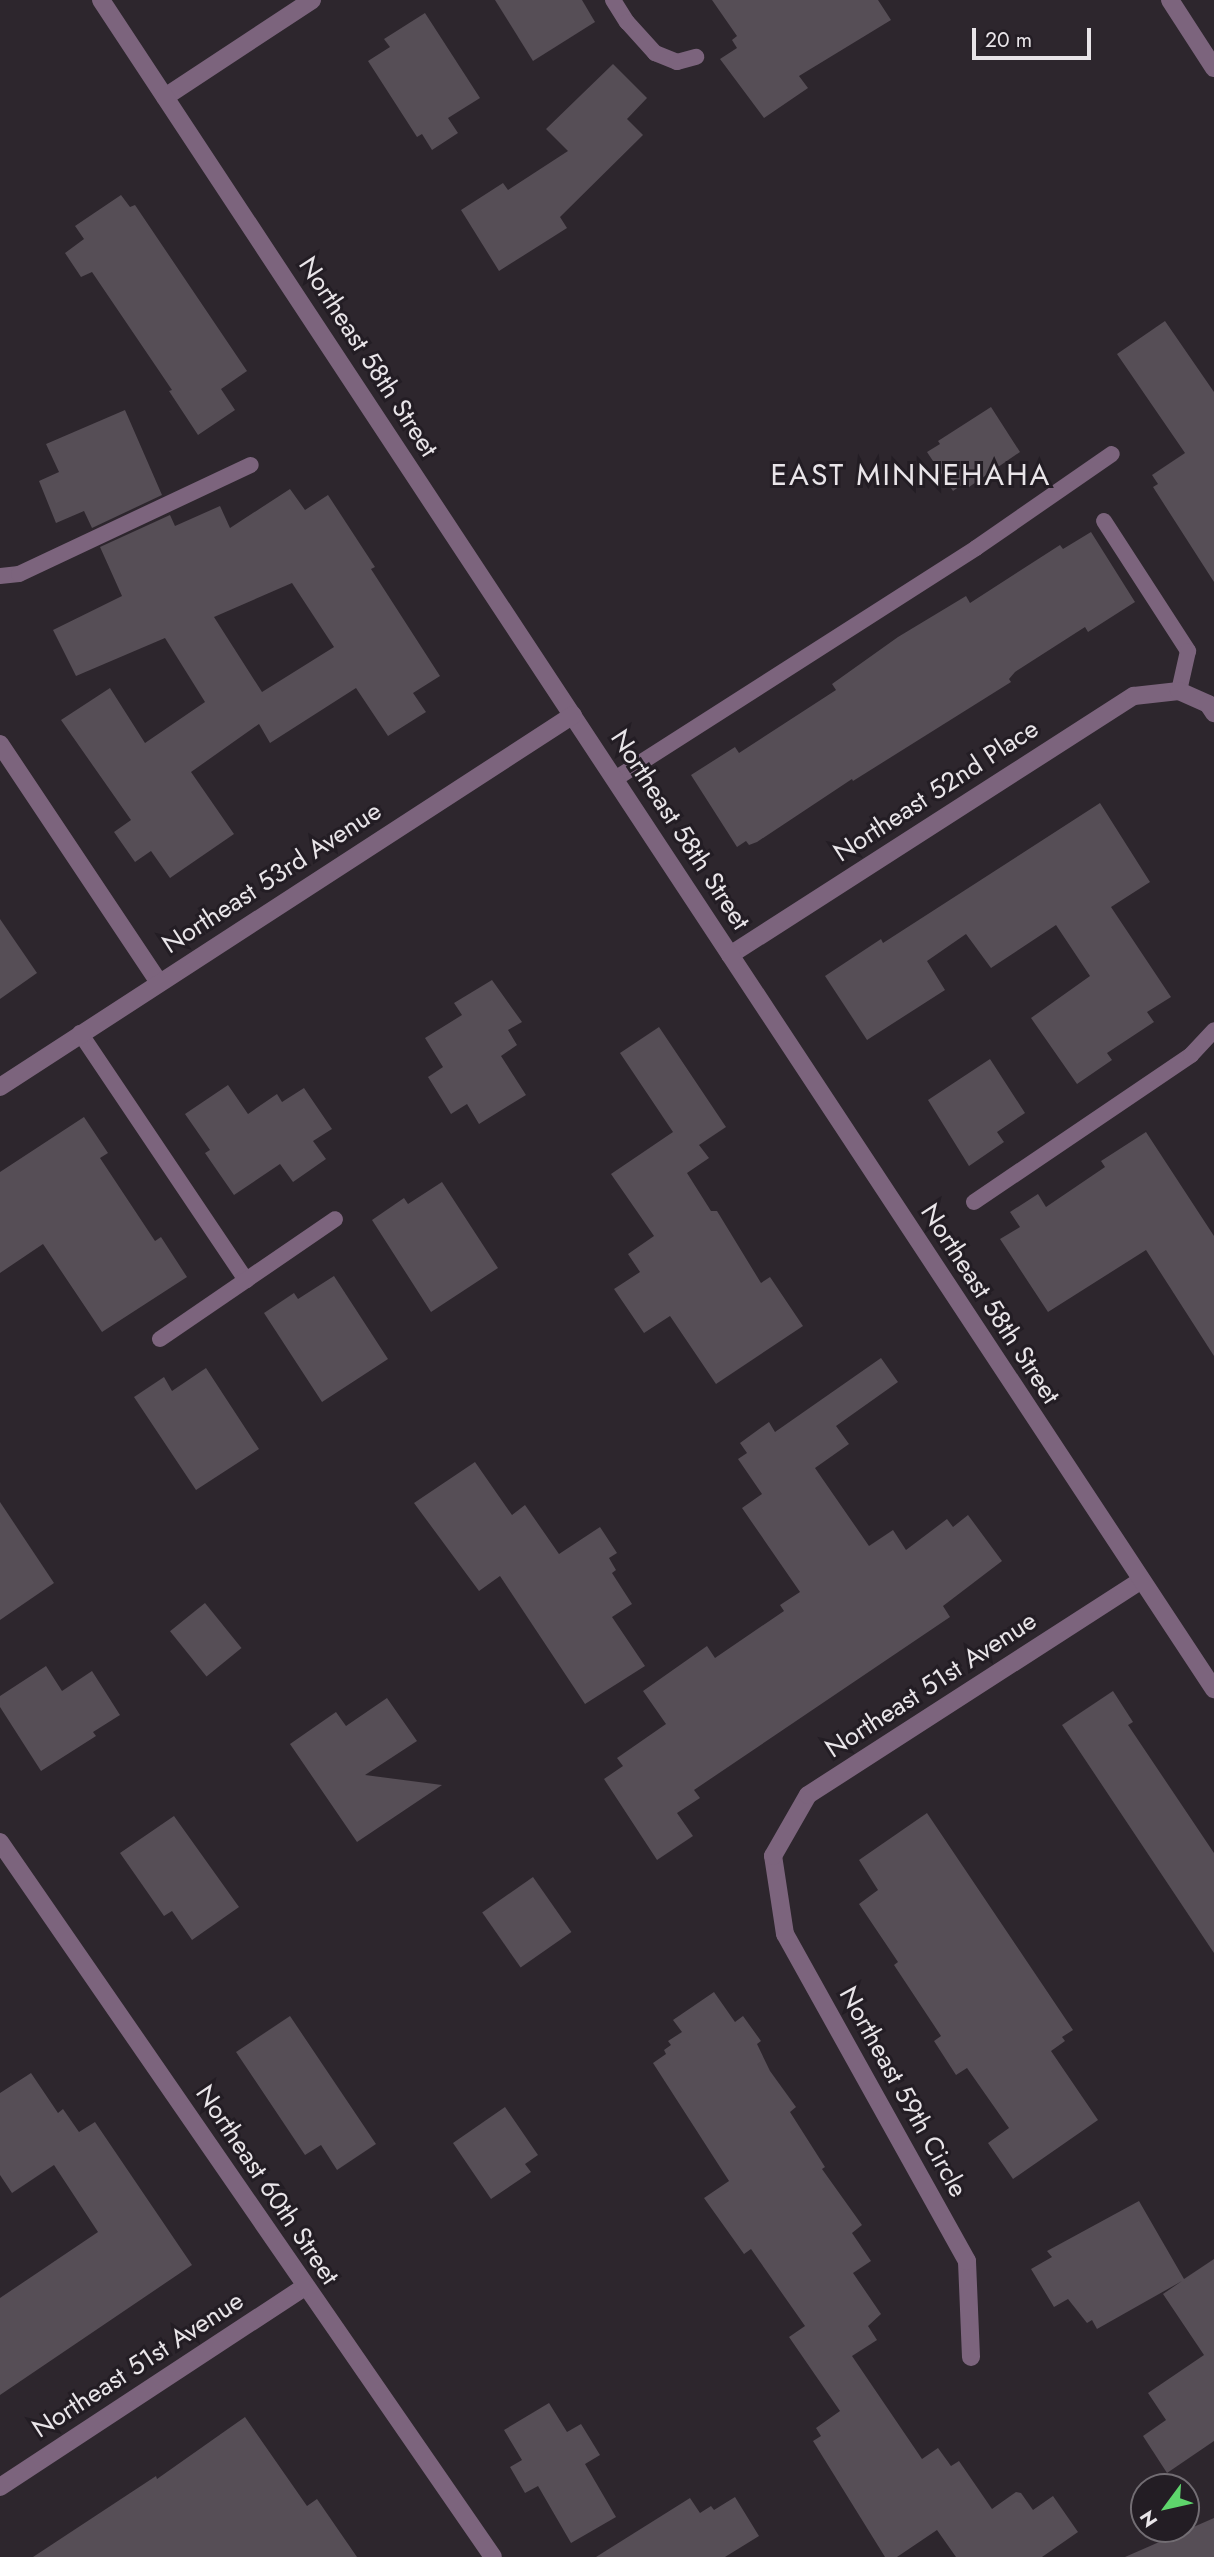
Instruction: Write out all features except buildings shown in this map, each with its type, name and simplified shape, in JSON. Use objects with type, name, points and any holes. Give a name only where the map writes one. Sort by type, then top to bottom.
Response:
[{"type":"street","name":"Northeast 58th Street","points":[[101,0],[1214,1689]]},
{"type":"street","points":[[164,97],[312,0]]},
{"type":"street","points":[[1170,0],[1214,68]]},
{"type":"street","points":[[1178,691],[1208,704],[1214,713]]},
{"type":"street","name":"Northeast 52nd Place","points":[[730,956],[1093,720],[1134,696],[1178,691]]},
{"type":"street","name":"Northeast 53rd Avenue","points":[[0,1087],[573,715]]},
{"type":"street","points":[[0,744],[159,982]]},
{"type":"street","name":"Northeast 51st Avenue","points":[[773,1856],[808,1795],[1141,1580]]},
{"type":"street","name":"Northeast 60th Street","points":[[0,1842],[493,2557]]},
{"type":"street","name":"Northeast 59th Circle","points":[[773,1856],[785,1934],[967,2261],[971,2357]]},
{"type":"street","name":"Northeast 51st Avenue","points":[[0,2487],[305,2287]]},
{"type":"lane","points":[[613,0],[627,22],[655,53],[677,62],[696,57]]},
{"type":"lane","points":[[615,779],[976,548],[1112,453]]},
{"type":"lane","points":[[0,576],[19,574],[251,465]]},
{"type":"lane","points":[[1104,521],[1188,651],[1178,691]]},
{"type":"lane","points":[[974,1202],[1191,1055],[1214,1030]]},
{"type":"lane","points":[[80,1033],[246,1280]]},
{"type":"lane","points":[[160,1339],[335,1219]]},
{"type":"district","name":"EAST MINNEHAHA","points":[[911,475]]}]
